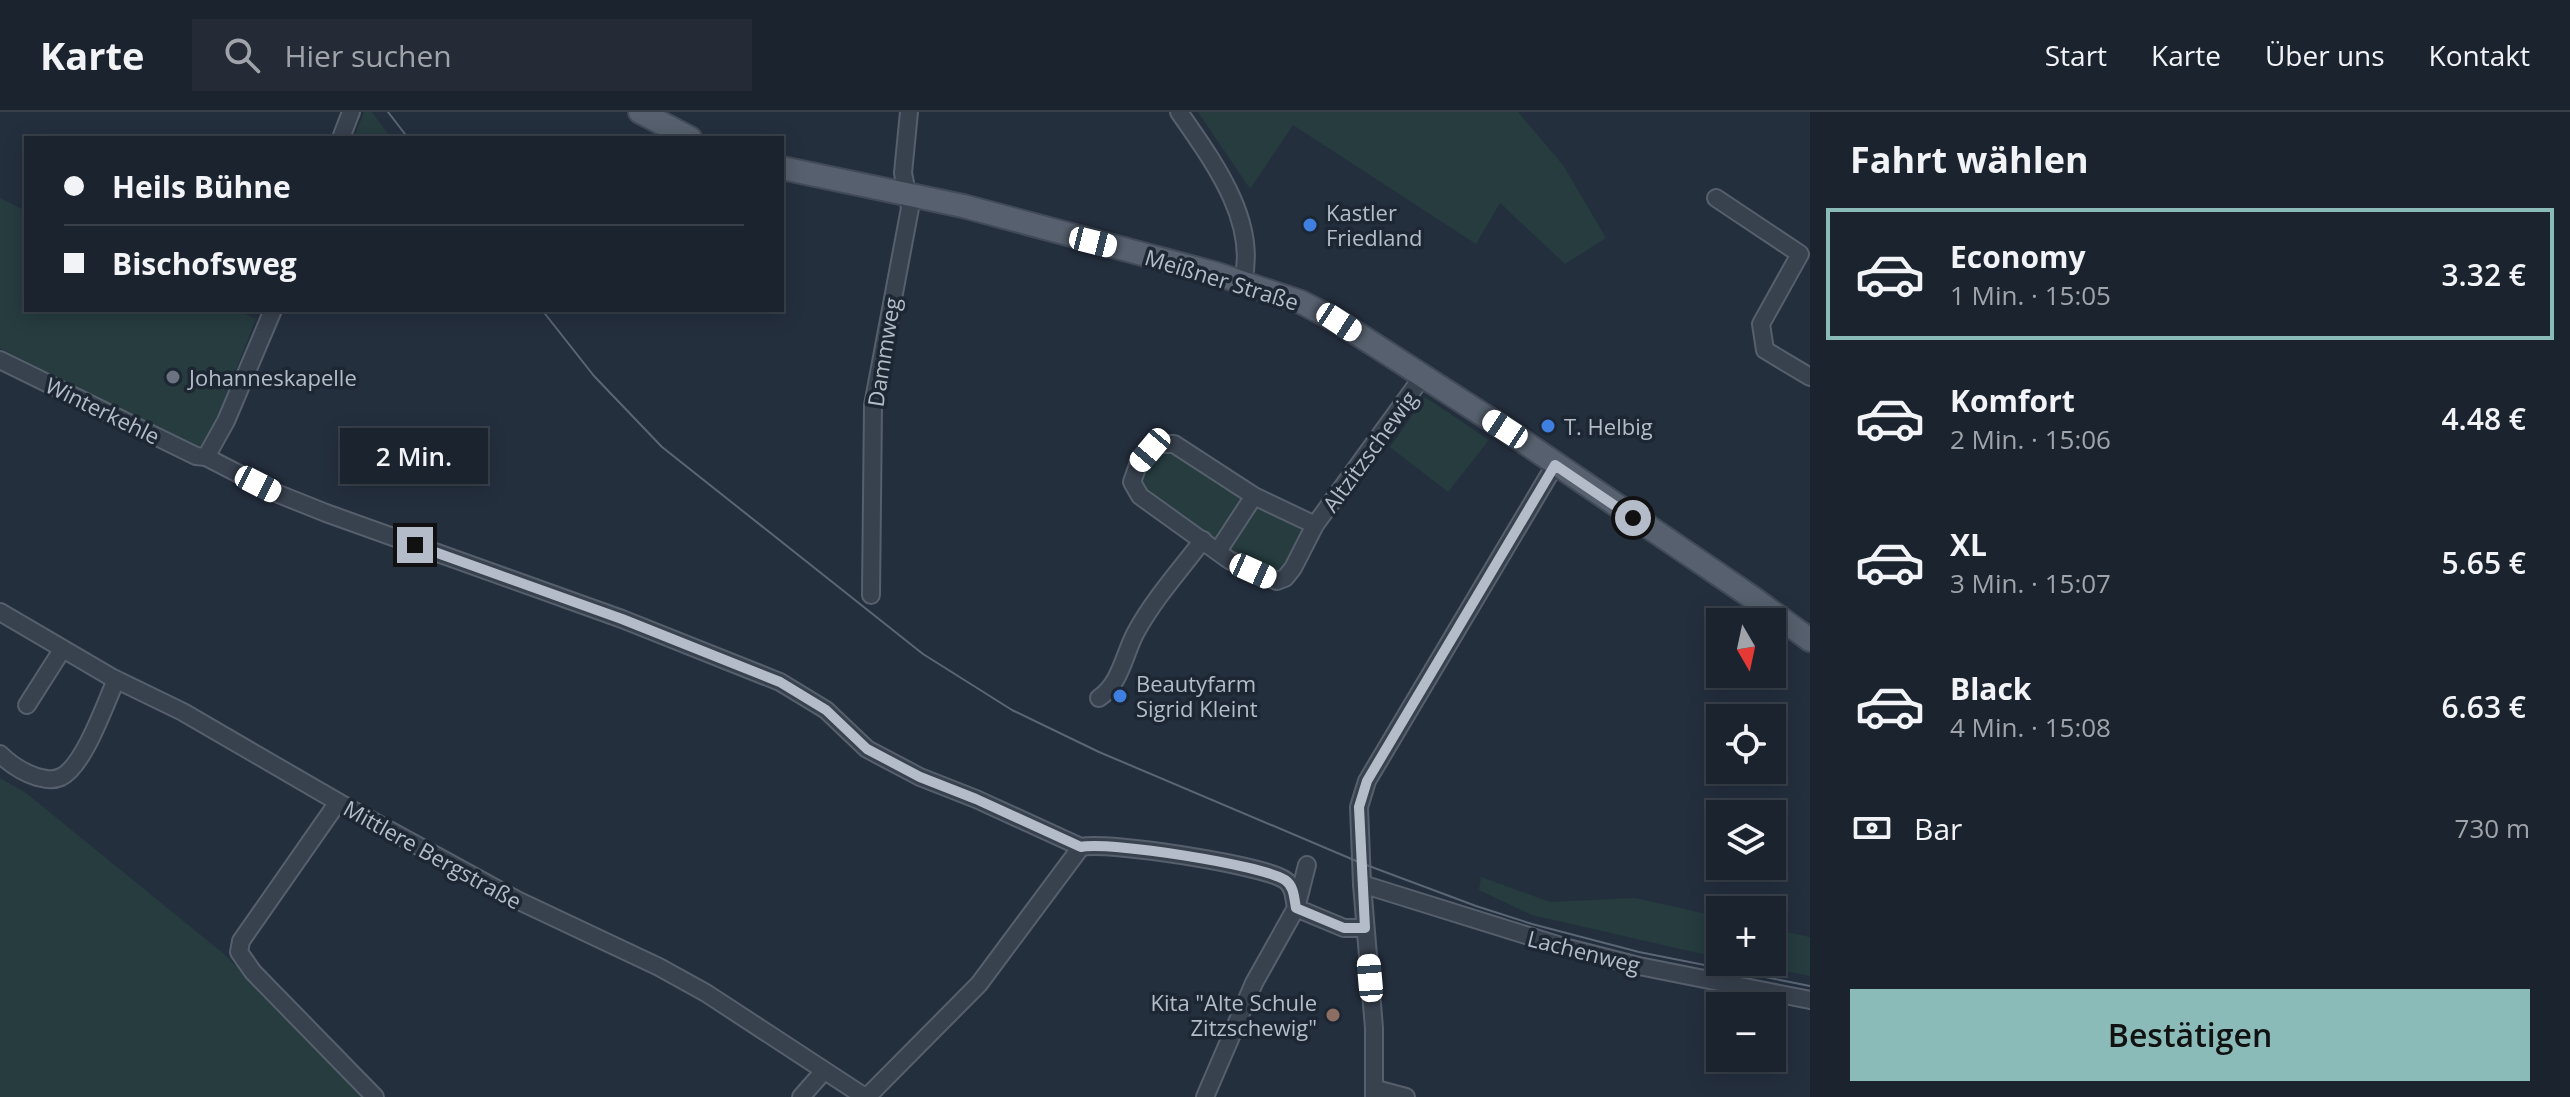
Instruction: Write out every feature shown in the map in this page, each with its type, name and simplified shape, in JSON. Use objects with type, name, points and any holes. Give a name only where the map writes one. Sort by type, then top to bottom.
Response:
[{"type":"main road","points":[[640,112],[686,136]]},
{"type":"main road","name":"Meißner Straße","points":[[784,168],[908,193],[1243,281],[1301,302],[1339,322],[1423,376],[1740,589],[1810,640]]},
{"type":"street","points":[[342,136],[351,112]]},
{"type":"street","name":"Dammweg","points":[[871,595],[873,405],[910,208],[903,173],[909,112]]},
{"type":"street","points":[[1179,112],[1207,152],[1239,213],[1245,236],[1243,281]]},
{"type":"street","points":[[1716,198],[1800,254],[1761,324],[1765,350],[1810,377]]},
{"type":"street","points":[[206,457],[226,421],[272,312]]},
{"type":"street","name":"Winterkehle","points":[[0,360],[276,493],[622,619],[780,682],[826,710],[867,749],[920,777],[1081,847]]},
{"type":"street","name":"Altzitzschewig","points":[[1315,525],[1254,496],[1174,444],[1157,444],[1150,450],[1138,465],[1132,482],[1135,490],[1229,560],[1277,581],[1285,578],[1293,568],[1315,525],[1423,376]]},
{"type":"street","points":[[1406,1097],[1375,1093],[1374,1028],[1359,807],[1367,781],[1555,465]]},
{"type":"street","points":[[1218,551],[1254,496]]},
{"type":"street","points":[[1099,698],[1121,670],[1135,634],[1203,540]]},
{"type":"street","name":"Mittlere Bergstraße","points":[[0,612],[62,650],[183,712],[338,802],[517,900],[716,999],[866,1097]]},
{"type":"street","points":[[27,705],[62,650]]},
{"type":"street","points":[[0,754],[11,766],[31,775],[49,780],[63,776],[83,752],[116,680]]},
{"type":"street","points":[[338,802],[241,941],[239,952],[253,972],[375,1097]]},
{"type":"street","points":[[866,1097],[979,984],[1081,847],[1093,844],[1121,846],[1252,868],[1283,878],[1292,887],[1296,908]]},
{"type":"street","points":[[1205,1097],[1254,983],[1296,908],[1307,865]]},
{"type":"street","name":"Lachenweg","points":[[1362,884],[1564,947],[1639,966],[1810,1000]]},
{"type":"street","points":[[1296,908],[1344,928],[1365,928]]},
{"type":"street","points":[[801,1097],[824,1071]]},
{"type":"green space","points":[[364,112],[372,112],[390,136],[355,136]]},
{"type":"green space","points":[[1198,112],[1518,112],[1563,165],[1606,238],[1565,264],[1500,203],[1476,244],[1293,125],[1250,189]]},
{"type":"green space","points":[[0,198],[24,210],[24,312],[240,312],[256,319],[206,445],[197,449],[0,348]]},
{"type":"green space","points":[[1425,397],[1489,440],[1448,492],[1390,447]]},
{"type":"green space","points":[[1171,449],[1242,494],[1243,500],[1217,540],[1140,487],[1137,477],[1158,450]]},
{"type":"green space","points":[[1256,504],[1304,527],[1279,572],[1272,574],[1236,558],[1230,549]]},
{"type":"green space","points":[[0,778],[26,793],[224,954],[330,1059],[376,1097],[0,1097]]},
{"type":"green space","points":[[1481,877],[1550,902],[1635,898],[1706,914],[1706,955],[1532,915],[1479,890]]},
{"type":"green space","points":[[1786,932],[1810,937],[1810,976],[1786,971]]},
{"type":"tram line","points":[[388,112],[406,136]]},
{"type":"tram line","points":[[544,312],[594,376],[662,447],[923,654],[1012,710],[1099,752],[1361,863],[1476,906],[1639,952],[1810,986]]},
{"type":"place","name":"Kastler Friedland","points":[[1310,225]]},
{"type":"place","name":"Johanneskapelle","points":[[173,377]]},
{"type":"place","name":"T. Helbig","points":[[1548,426]]},
{"type":"place","name":"Beautyfarm Sigrid Kleint","points":[[1120,696]]},
{"type":"place","name":"Kita \"Alte Schule Zitzschewig\"","points":[[1333,1015]]},
{"type":"route","points":[[415,545],[622,619],[798,690],[826,710],[867,749],[920,777],[1081,847],[1093,844],[1121,846],[1252,868],[1283,878],[1292,887],[1296,908],[1344,928],[1365,928],[1359,807],[1367,781],[1555,465],[1633,518]]}]
